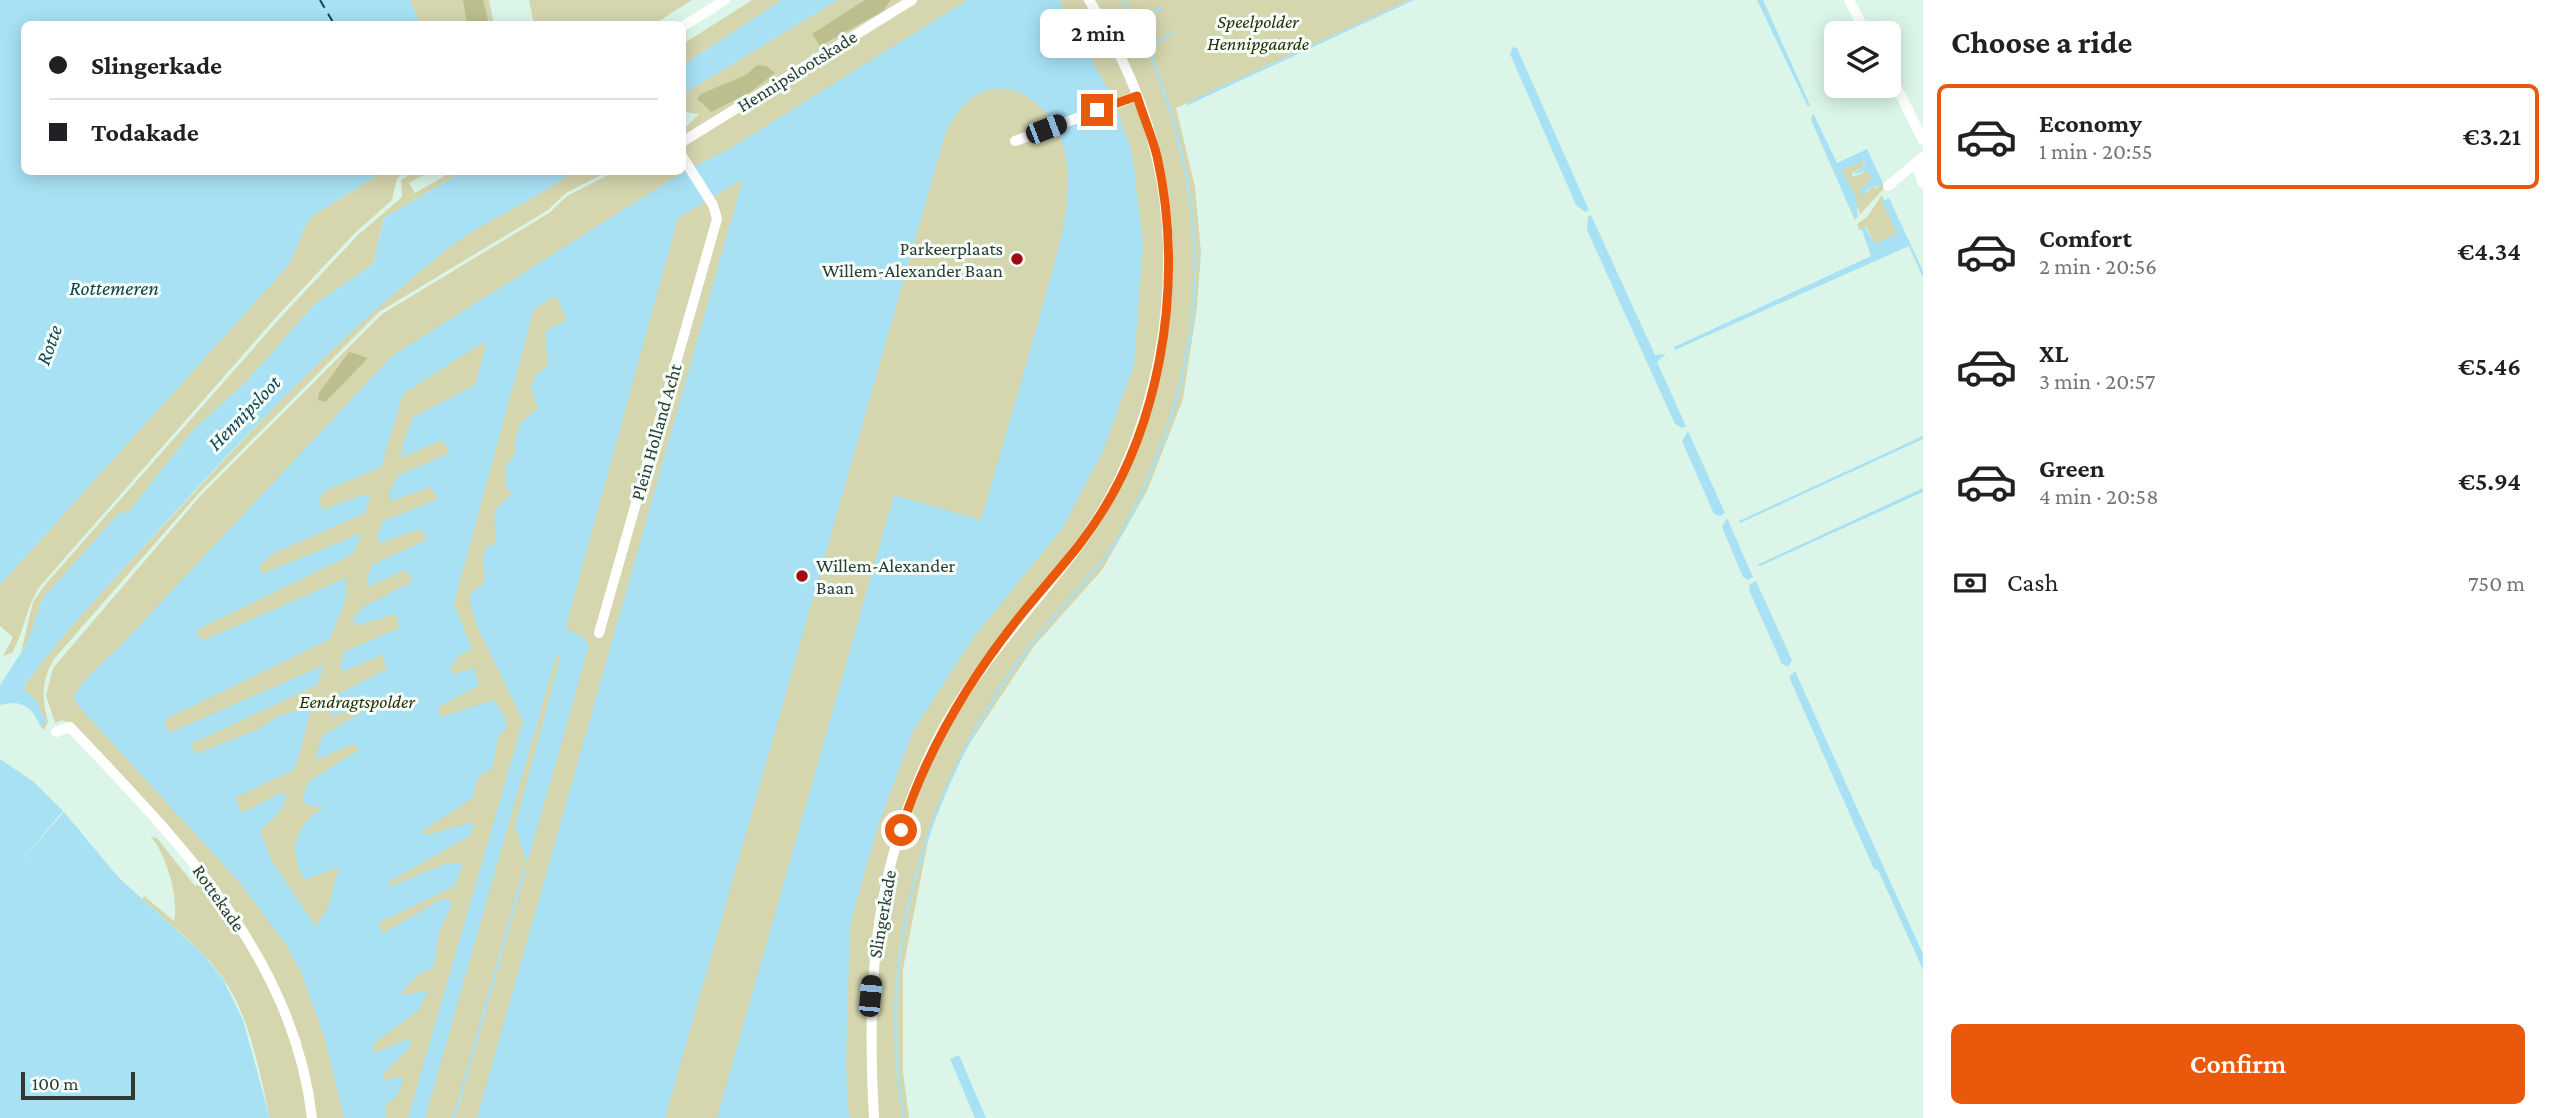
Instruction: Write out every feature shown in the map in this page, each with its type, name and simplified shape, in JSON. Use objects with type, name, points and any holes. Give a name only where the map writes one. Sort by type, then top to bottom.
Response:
[{"type":"street","points":[[686,24],[724,0]]},
{"type":"street","name":"Hennipslootskade","points":[[686,140],[912,0]]},
{"type":"street","name":"Slingerkade","points":[[874,1118],[870,996],[875,943],[889,871],[908,810],[936,742],[958,703],[1024,611],[1081,544],[1116,485],[1143,421],[1160,355],[1169,256],[1156,155],[1137,96],[1116,45],[1089,0]]},
{"type":"street","points":[[1849,0],[1860,21]]},
{"type":"street","points":[[1014,141],[1137,96]]},
{"type":"street","points":[[1900,98],[1923,140]]},
{"type":"street","points":[[1922,159],[1919,172],[1923,183]]},
{"type":"street","points":[[1888,186],[1922,159]]},
{"type":"street","name":"Plein Holland Acht","points":[[599,633],[717,219],[713,205],[686,162]]},
{"type":"street","name":"Rottekade","points":[[57,732],[70,727],[176,838],[220,894],[261,960],[289,1021],[304,1069],[312,1118]]},
{"type":"green space","points":[[410,0],[489,0],[493,21],[419,21]]},
{"type":"green space","points":[[463,0],[483,0],[488,21],[466,21]]},
{"type":"green space","points":[[529,0],[692,0],[659,21],[533,21]]},
{"type":"green space","points":[[752,0],[783,0],[686,63],[686,42]]},
{"type":"green space","points":[[838,0],[865,0],[861,3],[885,0],[1409,0],[1176,108],[1195,187],[1201,252],[1197,307],[1183,399],[1147,491],[1102,570],[1034,646],[962,755],[930,831],[903,969],[903,1072],[909,1118],[315,1118],[304,1059],[220,890],[167,824],[70,723],[62,720],[55,723],[46,695],[53,668],[202,494],[382,314],[549,213],[567,196],[608,175],[686,175],[686,127],[699,114],[686,112],[686,92]]},
{"type":"green space","points":[[865,0],[891,0],[883,11],[820,46],[812,34]]},
{"type":"green space","points":[[757,65],[766,66],[775,73],[749,93],[711,112],[697,99],[701,94],[746,75]]},
{"type":"green space","points":[[1863,161],[1865,166],[1852,173],[1852,177],[1868,171],[1871,179],[1864,189],[1866,193],[1873,186],[1876,188],[1883,183],[1886,186],[1858,216],[1860,213],[1842,170]]},
{"type":"green space","points":[[378,175],[402,175],[397,178],[392,200],[355,233],[278,315],[42,584],[32,600],[12,653],[3,656],[13,637],[0,626],[0,585],[286,267],[312,216]]},
{"type":"green space","points":[[409,175],[424,175],[409,183],[415,193],[447,175],[457,175],[384,218],[373,264],[314,305],[245,383],[193,430],[130,511],[43,598],[30,638],[21,652],[33,602],[44,586],[281,317],[358,235],[402,197],[401,180]]},
{"type":"green space","points":[[568,175],[601,175],[566,193],[548,210],[379,312],[200,492],[54,659],[45,683],[44,698],[48,722],[44,730],[41,727],[46,721],[24,690],[25,685],[93,601],[233,450],[372,312],[462,238]]},
{"type":"green space","points":[[1882,195],[1897,234],[1875,244],[1866,227],[1860,231],[1857,224],[1867,217]]},
{"type":"green space","points":[[349,352],[368,358],[325,402],[318,400],[319,393]]},
{"type":"green space","points":[[151,837],[157,838],[195,886],[205,880],[259,966],[291,1036],[300,1067],[309,1118],[270,1118],[252,1043],[230,990],[203,954],[142,899],[144,896],[174,921],[175,901],[170,877],[162,855]]},
{"type":"water","name":"Rottemeren","points":[[0,0],[410,0],[419,21],[21,21],[21,175],[378,175],[312,216],[287,267],[0,585]]},
{"type":"water","points":[[782,0],[838,0],[686,92],[686,63]]},
{"type":"water","points":[[967,0],[1059,0],[1112,97],[1132,152],[1143,244],[1134,365],[1103,451],[1062,529],[973,638],[913,731],[877,829],[850,925],[846,1064],[849,1118],[717,1118],[894,495],[981,520],[1060,240],[1068,174],[1063,146],[1052,123],[1037,104],[1019,93],[1000,89],[980,93],[961,108],[945,135],[665,1118],[477,1118],[743,179],[678,218],[567,622],[566,628],[584,638],[589,646],[527,864],[515,826],[561,655],[556,657],[425,1118],[408,1118],[523,721],[477,626],[469,599],[473,591],[485,583],[483,557],[486,547],[496,544],[495,512],[512,495],[506,487],[505,468],[515,454],[519,427],[538,409],[531,386],[536,375],[548,366],[545,331],[567,320],[556,296],[534,309],[454,603],[472,650],[459,655],[450,669],[453,674],[474,668],[479,685],[437,708],[441,717],[494,700],[505,717],[506,730],[499,734],[492,769],[478,780],[474,797],[421,832],[426,835],[474,822],[471,835],[387,883],[391,886],[445,864],[463,863],[455,886],[378,923],[383,933],[442,899],[452,901],[440,930],[433,968],[417,975],[400,995],[428,991],[419,1010],[373,1044],[374,1053],[408,1039],[412,1045],[383,1074],[386,1081],[402,1076],[398,1094],[385,1105],[386,1118],[344,1118],[325,1039],[301,972],[286,945],[240,883],[74,701],[76,694],[87,679],[392,356],[675,177],[686,175],[686,171],[736,145]],"holes":[[[482,343],[486,345],[475,385],[413,417],[403,444],[401,458],[442,440],[450,453],[399,475],[389,492],[391,501],[431,487],[438,499],[383,521],[377,539],[380,543],[420,529],[428,539],[372,565],[366,582],[369,586],[406,570],[413,581],[365,606],[353,617],[355,626],[396,614],[399,628],[344,652],[340,667],[344,671],[382,655],[387,669],[334,696],[329,711],[333,716],[357,708],[365,710],[322,736],[315,760],[353,744],[360,749],[308,782],[302,801],[310,806],[324,807],[306,822],[297,839],[296,858],[304,880],[339,867],[328,907],[316,927],[272,861],[260,831],[282,809],[286,797],[283,792],[242,813],[235,798],[295,769],[311,711],[304,708],[276,717],[259,729],[195,754],[191,744],[317,685],[324,665],[169,733],[164,720],[330,639],[346,598],[346,578],[202,641],[196,630],[353,554],[362,533],[262,574],[259,566],[274,553],[365,513],[370,497],[365,494],[323,510],[318,499],[327,490],[381,467],[403,394]]]},
{"type":"water","points":[[1414,0],[1186,106],[1188,102]]},
{"type":"water","points":[[1757,0],[1763,0],[1810,105],[1808,107]]},
{"type":"water","points":[[1513,47],[1517,48],[1589,210],[1585,212],[1576,205],[1510,54]]},
{"type":"water","points":[[1813,113],[1837,163],[1867,149],[1883,183],[1880,187],[1873,186],[1861,196],[1859,192],[1871,179],[1868,171],[1851,175],[1865,166],[1864,161],[1842,170],[1856,197],[1858,217],[1853,216],[1811,120]]},
{"type":"water","name":"Hennipsloot","points":[[457,175],[569,175],[446,250],[372,313],[234,449],[94,601],[25,685],[24,690],[36,700],[46,721],[41,727],[34,714],[25,706],[15,703],[0,705],[0,685],[26,645],[43,598],[121,511],[127,514],[193,430],[245,383],[314,305],[373,264],[384,218]]},
{"type":"water","points":[[1889,198],[1923,271],[1923,278],[1909,246],[1675,350],[1674,347],[1871,256],[1861,227],[1865,227],[1875,244],[1897,234],[1882,201]]},
{"type":"water","points":[[1591,215],[1655,355],[1666,354],[1657,362],[1686,426],[1682,428],[1675,424],[1587,230],[1588,217]]},
{"type":"water","points":[[1688,431],[1725,513],[1720,516],[1714,514],[1682,441]]},
{"type":"water","points":[[1923,436],[1923,439],[1740,523],[1739,521]]},
{"type":"water","points":[[1923,488],[1923,492],[1760,566],[1757,565]]},
{"type":"water","points":[[1727,518],[1753,577],[1748,580],[1743,577],[1722,527]]},
{"type":"water","points":[[1756,581],[1792,660],[1788,667],[1782,664],[1749,590],[1750,584]]},
{"type":"water","points":[[1795,671],[1923,954],[1923,970],[1878,870],[1874,869],[1789,677]]},
{"type":"water","points":[[0,759],[34,782],[63,811],[21,861],[64,812],[119,878],[202,953],[223,979],[243,1020],[270,1118],[0,1118]]},
{"type":"water","points":[[959,1055],[986,1118],[975,1118],[950,1059]]},
{"type":"waterway","points":[[1123,0],[1135,20],[1162,8]]},
{"type":"waterway","points":[[904,1118],[896,1058],[896,998],[902,938],[915,880],[933,823],[956,767],[984,714],[1017,663],[1113,546],[1126,526],[1156,458],[1175,404],[1187,352],[1194,302],[1195,252],[1181,151],[1148,47],[1173,33]]},
{"type":"waterway","points":[[454,1118],[525,869]]},
{"type":"ferry route","points":[[320,0],[332,21]]},
{"type":"place","name":"Parkeerplaats Willem-Alexander Baan","points":[[1017,259]]},
{"type":"place","name":"Willem-Alexander Baan","points":[[802,576]]},
{"type":"route","points":[[901,830],[936,742],[958,703],[1024,611],[1081,544],[1116,485],[1143,421],[1160,355],[1169,256],[1165,215],[1156,155],[1137,96],[1097,110]]},
{"type":"park label","name":"Speelpolder Hennipgaarde","points":[[1258,32]]},
{"type":"park label","name":"Eendragtspolder","points":[[357,701]]},
{"type":"water label","name":"Rotte","points":[[49,345]]}]
